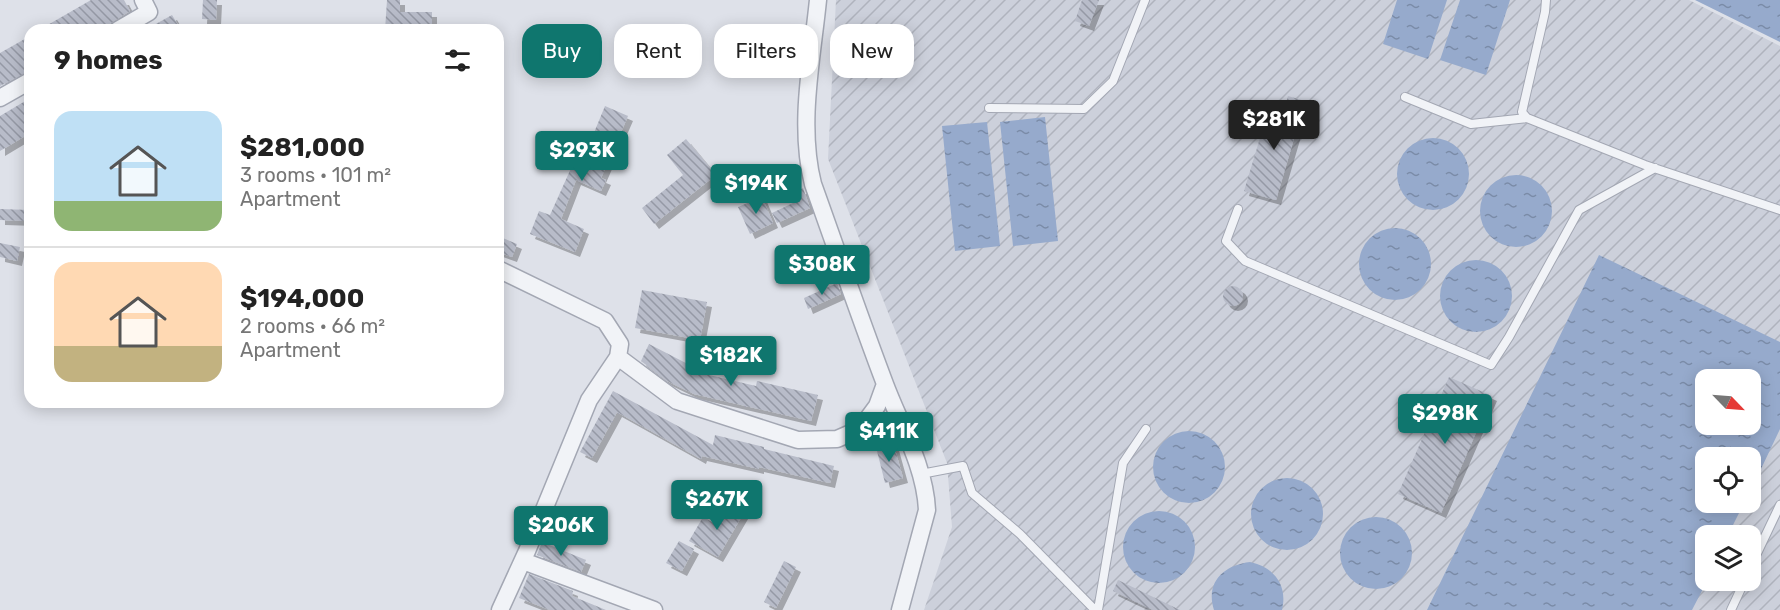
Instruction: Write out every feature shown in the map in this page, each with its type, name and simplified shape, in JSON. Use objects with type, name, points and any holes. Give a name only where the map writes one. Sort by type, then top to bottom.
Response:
[{"type":"street","points":[[128,24],[149,12],[143,0]]},
{"type":"street","points":[[818,0],[807,110],[808,164],[813,184],[885,384],[921,474],[926,498],[927,510],[900,610]]},
{"type":"street","points":[[0,98],[24,84]]},
{"type":"street","points":[[500,610],[523,561],[589,400],[618,357],[620,344],[605,321],[504,271]]},
{"type":"street","points":[[618,357],[677,402],[798,440],[837,440],[860,429],[877,406],[885,384]]},
{"type":"street","points":[[523,561],[654,610]]},
{"type":"lane","points":[[988,108],[1084,109],[1113,81],[1145,0]]},
{"type":"lane","points":[[1527,118],[1522,112],[1546,0]]},
{"type":"lane","points":[[1406,97],[1471,124],[1527,118],[1655,168],[1780,210]]},
{"type":"lane","points":[[1238,209],[1226,241],[1245,261],[1491,365],[1509,338],[1580,210],[1655,168]]},
{"type":"lane","points":[[1096,610],[1123,463],[1146,429]]},
{"type":"lane","points":[[921,474],[963,466],[972,493],[1020,534],[1096,610]]},
{"type":"lane","points":[[1761,545],[1780,505]]},
{"type":"lane","points":[[1731,610],[1740,591]]},
{"type":"shaded area","points":[[836,0],[1689,0],[1780,46],[1780,610],[924,610],[952,527],[947,463],[828,159],[832,78],[914,78],[914,24],[835,24]]},
{"type":"water","points":[[1397,0],[1447,0],[1428,59],[1383,44]]},
{"type":"water","points":[[1460,0],[1510,0],[1486,75],[1440,60]]},
{"type":"water","points":[[1695,0],[1780,0],[1780,42]]},
{"type":"water","points":[[1045,117],[1058,241],[1013,246],[1000,122]]},
{"type":"water","points":[[987,122],[1000,246],[955,251],[942,126]]},
{"type":"water","points":[[1440,138],[1459,148],[1467,160],[1469,174],[1467,188],[1459,200],[1447,208],[1426,210],[1407,200],[1399,188],[1397,167],[1407,148],[1419,140]]},
{"type":"water","points":[[1523,175],[1542,185],[1550,197],[1552,211],[1550,225],[1542,237],[1530,245],[1509,247],[1490,237],[1482,225],[1480,204],[1490,185],[1502,177]]},
{"type":"water","points":[[1402,228],[1421,238],[1429,250],[1431,264],[1429,278],[1421,290],[1409,298],[1388,300],[1369,290],[1361,278],[1359,257],[1369,238],[1381,230]]},
{"type":"water","points":[[1599,255],[1780,342],[1780,429],[1761,469],[1761,447],[1695,447],[1695,513],[1739,513],[1733,525],[1695,525],[1695,591],[1702,591],[1692,610],[1427,610]]},
{"type":"water","points":[[1483,260],[1502,270],[1510,282],[1512,296],[1510,310],[1502,322],[1490,330],[1469,332],[1450,322],[1442,310],[1440,289],[1450,270],[1462,262]]},
{"type":"water","points":[[1196,431],[1215,441],[1223,453],[1225,467],[1223,481],[1215,493],[1203,501],[1182,503],[1163,493],[1155,481],[1153,460],[1163,441],[1175,433]]},
{"type":"water","points":[[1294,478],[1313,488],[1321,500],[1323,514],[1321,528],[1313,540],[1301,548],[1280,550],[1261,540],[1253,528],[1251,507],[1261,488],[1273,480]]},
{"type":"water","points":[[1166,511],[1185,521],[1193,533],[1195,547],[1193,561],[1185,573],[1173,581],[1152,583],[1133,573],[1125,561],[1123,540],[1133,521],[1145,513]]},
{"type":"water","points":[[1383,517],[1402,527],[1410,539],[1412,553],[1410,567],[1402,579],[1390,587],[1369,589],[1350,579],[1342,567],[1340,546],[1350,527],[1362,519]]},
{"type":"water","points":[[1250,562],[1266,568],[1277,578],[1283,593],[1282,610],[1214,610],[1212,591],[1219,577],[1232,567]]},
{"type":"building","points":[[91,0],[124,0],[130,11],[109,24],[49,24]]},
{"type":"building","points":[[203,0],[217,0],[216,20],[202,19]]},
{"type":"building","points":[[387,0],[400,0],[400,12],[432,12],[432,24],[385,24]]},
{"type":"building","points":[[1082,0],[1099,0],[1089,26],[1075,21]]},
{"type":"building","points":[[172,15],[177,24],[156,24]]},
{"type":"building","points":[[24,39],[24,74],[0,86],[0,53]]},
{"type":"building","points":[[1288,96],[1305,101],[1276,200],[1244,191],[1266,118],[1280,122]]},
{"type":"building","points":[[24,102],[24,137],[0,151],[0,116]]},
{"type":"building","points":[[605,106],[628,116],[601,178],[606,180],[601,191],[576,180],[561,219],[584,229],[575,252],[530,234],[539,211],[550,215],[572,166],[579,169]]},
{"type":"building","points":[[686,139],[716,175],[654,224],[642,208],[683,175],[667,155]]},
{"type":"building","points":[[803,188],[810,208],[777,223],[772,213],[793,203],[789,195]]},
{"type":"building","points":[[762,197],[773,223],[750,234],[738,207]]},
{"type":"building","points":[[0,209],[24,210],[24,221],[0,220]]},
{"type":"building","points":[[504,239],[517,244],[512,257],[504,254]]},
{"type":"building","points":[[0,243],[20,247],[17,261],[0,257]]},
{"type":"building","points":[[837,283],[841,294],[808,309],[804,298]]},
{"type":"building","points":[[1233,286],[1240,289],[1243,296],[1240,303],[1233,306],[1226,303],[1223,296],[1226,289]]},
{"type":"building","points":[[642,290],[707,302],[700,340],[635,328]]},
{"type":"building","points":[[649,344],[709,375],[756,386],[757,381],[818,395],[811,421],[694,394],[667,381],[641,361]]},
{"type":"building","points":[[1449,377],[1492,396],[1441,513],[1398,494]]},
{"type":"building","points":[[613,391],[713,445],[715,435],[834,466],[830,483],[702,456],[701,459],[617,412],[592,458],[580,452]]},
{"type":"building","points":[[893,442],[903,478],[885,483],[876,447]]},
{"type":"building","points":[[732,502],[746,509],[718,557],[689,541],[703,517],[719,526]]},
{"type":"building","points":[[679,541],[694,549],[682,571],[666,563]]},
{"type":"building","points":[[542,542],[586,560],[581,572],[537,555]]},
{"type":"building","points":[[784,561],[796,567],[776,608],[764,602]]},
{"type":"building","points":[[529,574],[573,591],[572,596],[606,610],[550,610],[519,598]]},
{"type":"building","points":[[1118,580],[1180,610],[1153,610],[1113,591]]}]
